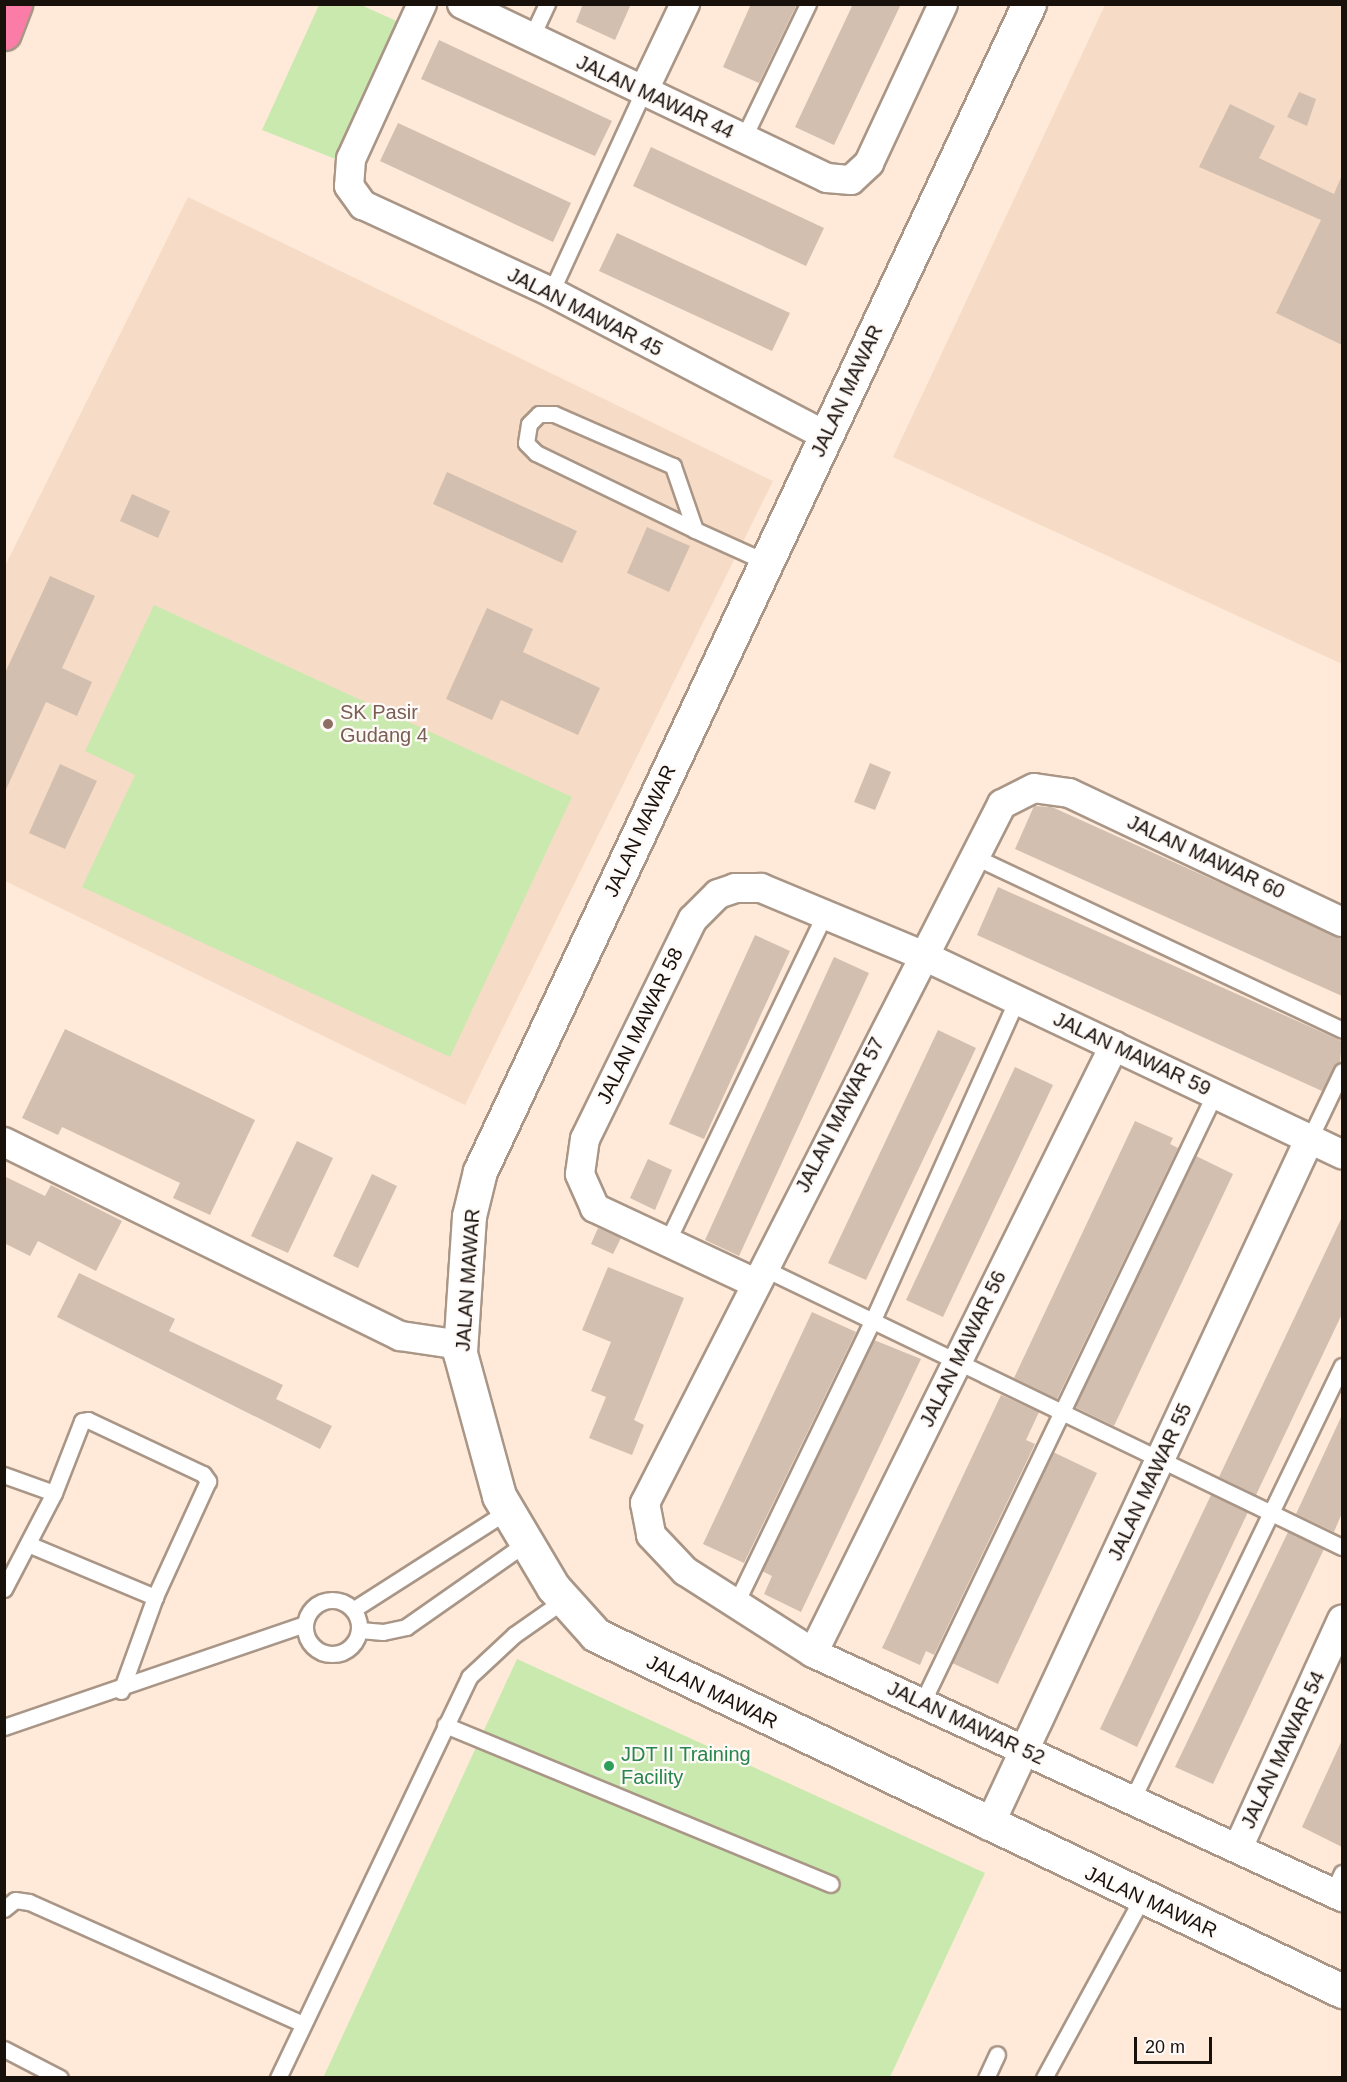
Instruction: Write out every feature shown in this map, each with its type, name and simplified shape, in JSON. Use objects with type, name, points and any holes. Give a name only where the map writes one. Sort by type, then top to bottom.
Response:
[{"type":"highway","points":[[4,33],[15,4]]},
{"type":"street","name":"JALAN MAWAR 45","points":[[423,4],[351,159],[349,186],[363,205],[551,292],[825,436]]},
{"type":"street","name":"JALAN MAWAR 44","points":[[462,4],[827,178],[851,180],[868,163],[943,4]]},
{"type":"street","points":[[643,92],[685,4]]},
{"type":"street","name":"JALAN MAWAR","points":[[1029,4],[480,1171],[469,1216],[461,1345],[479,1431],[507,1511],[564,1600],[596,1635],[989,1826],[1342,1991]]},
{"type":"street","name":"JALAN MAWAR 57","points":[[647,1491],[992,819],[1017,794],[1034,788],[1069,793]]},
{"type":"street","name":"JALAN MAWAR 60","points":[[1069,793],[1342,922]]},
{"type":"street","name":"JALAN MAWAR 58","points":[[759,1275],[667,1242],[595,1208],[580,1174],[585,1139],[703,905],[735,888],[760,888],[922,955]]},
{"type":"street","name":"JALAN MAWAR 59","points":[[922,955],[1342,1154]]},
{"type":"street","name":"JALAN MAWAR 56","points":[[813,1653],[1114,1046]]},
{"type":"street","name":"JALAN MAWAR 55","points":[[989,1826],[1310,1138]]},
{"type":"street","points":[[4,1142],[400,1336],[461,1345]]},
{"type":"street","name":"JALAN MAWAR 52","points":[[647,1491],[646,1520],[661,1549],[736,1603],[813,1653],[1238,1848],[1339,1887]]},
{"type":"street","name":"JALAN MAWAR 54","points":[[1238,1848],[1342,1620]]},
{"type":"lane","points":[[531,38],[547,4]]},
{"type":"lane","points":[[743,139],[808,4]]},
{"type":"lane","points":[[551,292],[643,92]]},
{"type":"lane","points":[[695,530],[673,466],[554,414],[539,414],[529,424],[526,442],[536,453],[695,530],[766,562]]},
{"type":"lane","points":[[973,856],[1342,1030]]},
{"type":"lane","points":[[667,1242],[825,913]]},
{"type":"lane","points":[[736,1603],[872,1322],[1017,1000]]},
{"type":"lane","points":[[1310,1138],[1342,1071]]},
{"type":"lane","points":[[922,1703],[1215,1093]]},
{"type":"lane","points":[[759,1275],[872,1322],[1161,1458],[1342,1547]]},
{"type":"lane","points":[[1132,1800],[1342,1366]]},
{"type":"lane","points":[[4,1589],[54,1492],[82,1421],[88,1420],[203,1474],[208,1481],[155,1597],[121,1691]]},
{"type":"lane","points":[[4,1475],[54,1492]]},
{"type":"lane","points":[[354,1609],[507,1511]]},
{"type":"lane","points":[[360,1630],[383,1632],[406,1627],[526,1543]]},
{"type":"lane","points":[[28,1544],[155,1597]]},
{"type":"lane","points":[[4,1727],[121,1691],[304,1624],[314,1605],[335,1599],[354,1609],[360,1630],[350,1649],[329,1655],[310,1645],[304,1624]]},
{"type":"lane","points":[[278,2078],[445,1725],[481,1663],[564,1600]]},
{"type":"lane","points":[[445,1725],[831,1884]]},
{"type":"lane","points":[[1044,2078],[1142,1898]]},
{"type":"lane","points":[[4,1909],[15,1900],[29,1902],[303,2024]]},
{"type":"lane","points":[[4,2049],[60,2078]]},
{"type":"lane","points":[[986,2078],[997,2054]]},
{"type":"shaded area","points":[[1105,5],[1342,5],[1342,664],[893,457]]},
{"type":"shaded area","name":"SK Pasir Gudang 4","points":[[188,197],[773,481],[465,1105],[5,881],[4,568]]},
{"type":"green space","points":[[319,5],[361,5],[401,23],[338,160],[262,130]]},
{"type":"green space","points":[[154,605],[572,797],[450,1057],[82,887],[135,775],[85,751]]},
{"type":"green space","name":"JDT II Training Facility","points":[[517,1659],[985,1873],[890,2077],[323,2078]]},
{"type":"building","points":[[583,4],[631,4],[615,40],[576,22]]},
{"type":"building","points":[[751,4],[797,4],[759,83],[723,67]]},
{"type":"building","points":[[853,4],[901,4],[834,145],[795,127]]},
{"type":"building","points":[[439,40],[612,121],[595,156],[421,79]]},
{"type":"building","points":[[1299,92],[1316,99],[1307,126],[1287,117]]},
{"type":"building","points":[[1230,104],[1275,126],[1259,158],[1334,194],[1342,175],[1342,345],[1276,313],[1321,220],[1199,167]]},
{"type":"building","points":[[398,123],[571,203],[553,242],[380,161]]},
{"type":"building","points":[[651,147],[824,228],[806,266],[633,186]]},
{"type":"building","points":[[617,233],[790,313],[772,351],[599,271]]},
{"type":"building","points":[[447,472],[577,531],[562,563],[433,504]]},
{"type":"building","points":[[132,494],[170,511],[158,538],[120,521]]},
{"type":"building","points":[[647,527],[690,546],[669,592],[627,573]]},
{"type":"building","points":[[50,576],[95,596],[62,668],[92,682],[77,716],[46,702],[4,794],[4,675]]},
{"type":"building","points":[[487,608],[533,629],[523,652],[600,688],[578,735],[501,700],[492,720],[446,699]]},
{"type":"building","points":[[870,763],[891,772],[875,810],[854,802]]},
{"type":"building","points":[[60,764],[97,781],[65,849],[29,833]]},
{"type":"building","points":[[1034,806],[1052,807],[1342,938],[1342,996],[1015,849]]},
{"type":"building","points":[[998,887],[1342,1041],[1340,1062],[1322,1091],[977,935]]},
{"type":"building","points":[[755,935],[790,951],[704,1139],[669,1124]]},
{"type":"building","points":[[834,957],[869,973],[739,1256],[705,1240]]},
{"type":"building","points":[[65,1029],[255,1120],[210,1215],[173,1198],[180,1183],[62,1127],[58,1135],[22,1118]]},
{"type":"building","points":[[938,1030],[976,1048],[866,1280],[828,1263]]},
{"type":"building","points":[[1015,1067],[1053,1085],[943,1317],[906,1300]]},
{"type":"building","points":[[1135,1121],[1173,1138],[1170,1144],[1178,1148],[1057,1399],[1014,1378]]},
{"type":"building","points":[[297,1141],[333,1158],[288,1253],[251,1236]]},
{"type":"building","points":[[1196,1156],[1233,1174],[1114,1426],[1075,1407]]},
{"type":"building","points":[[648,1159],[672,1170],[655,1210],[630,1198]]},
{"type":"building","points":[[372,1174],[397,1186],[358,1268],[333,1256]]},
{"type":"building","points":[[4,1176],[45,1196],[51,1185],[122,1221],[96,1271],[38,1241],[30,1256],[4,1243]]},
{"type":"building","points":[[1342,1217],[1342,1314],[1256,1495],[1219,1477]]},
{"type":"building","points":[[598,1228],[621,1238],[613,1254],[591,1244]]},
{"type":"building","points":[[608,1267],[684,1298],[634,1420],[644,1425],[632,1455],[589,1438],[606,1397],[591,1391],[611,1342],[582,1330]]},
{"type":"building","points":[[79,1273],[175,1319],[169,1331],[283,1385],[276,1399],[332,1426],[320,1449],[57,1317]]},
{"type":"building","points":[[812,1312],[856,1332],[744,1563],[703,1544]]},
{"type":"building","points":[[874,1340],[921,1359],[801,1612],[764,1594],[772,1576],[762,1571]]},
{"type":"building","points":[[1001,1395],[1039,1412],[1026,1440],[1035,1444],[934,1655],[926,1651],[920,1665],[882,1648]]},
{"type":"building","points":[[1342,1415],[1342,1513],[1334,1532],[1296,1514]]},
{"type":"building","points":[[1053,1452],[1097,1473],[998,1684],[952,1663]]},
{"type":"building","points":[[1211,1495],[1248,1512],[1137,1747],[1100,1729]]},
{"type":"building","points":[[1288,1532],[1324,1549],[1213,1784],[1175,1767]]},
{"type":"building","points":[[1342,1740],[1342,1847],[1302,1827]]},
{"type":"place","name":"SK Pasir Gudang 4","points":[[328,724]]},
{"type":"place","name":"JDT II Training Facility","points":[[609,1766]]}]
